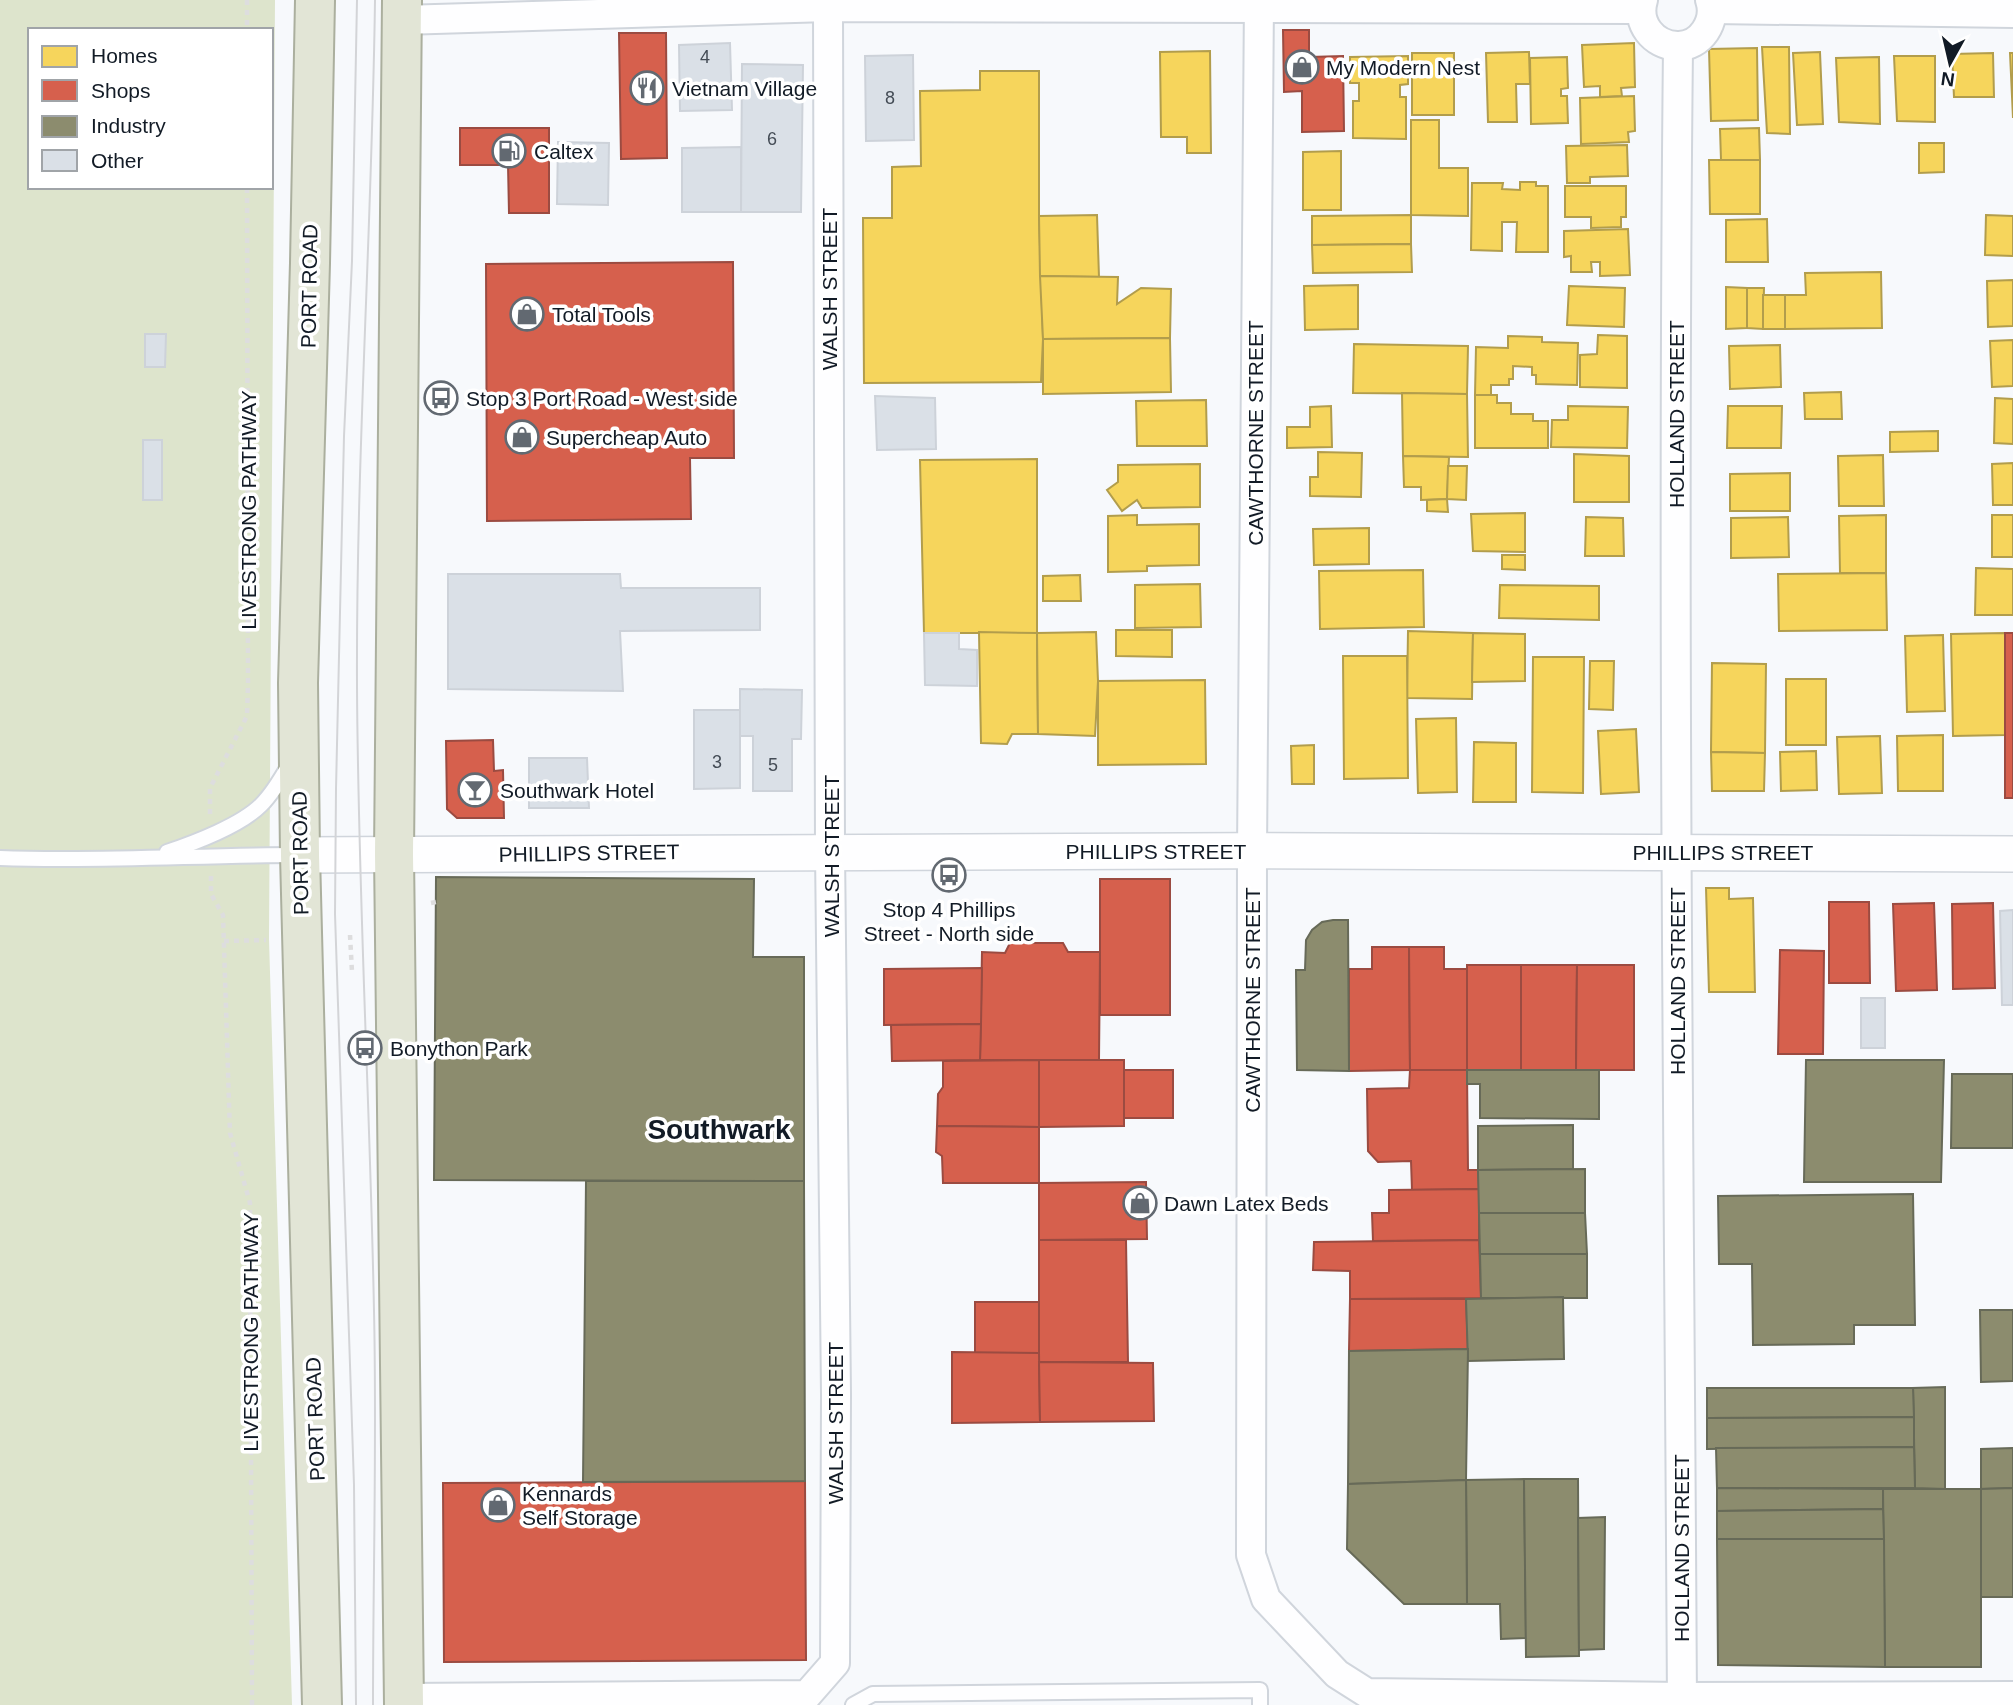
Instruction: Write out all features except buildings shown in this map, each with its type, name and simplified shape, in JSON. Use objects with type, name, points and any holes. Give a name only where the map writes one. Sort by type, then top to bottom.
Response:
[{"type":"highway","name":"PORT ROAD","points":[[315,0],[298,683],[322,1705]]},
{"type":"highway","points":[[402,10],[394,854],[404,1702]]},
{"type":"street","points":[[402,10],[1258,3],[1642,4],[1645,28],[1659,42],[1678,47],[1696,41],[1709,28],[1712,5],[2013,13]]},
{"type":"street","name":"CAWTHORNE STREET","points":[[1258,3],[1252,852],[1251,1555],[1266,1599],[1337,1674],[1367,1693],[1682,1701]]},
{"type":"street","name":"WALSH STREET","points":[[404,1702],[807,1695],[835,1663],[828,7]]},
{"type":"street","name":"HOLLAND STREET","points":[[1678,47],[1676,851],[1682,1701]]},
{"type":"street","name":"PHILLIPS STREET","points":[[300,855],[830,851],[1676,851],[2013,854]]},
{"type":"street","points":[[1682,1701],[2013,1696]]},
{"type":"lane","points":[[121,859],[168,852],[186,846],[249,815],[261,806],[275,788],[299,748]]},
{"type":"lane","points":[[0,858],[121,859],[300,855]]},
{"type":"lane","points":[[853,1705],[873,1693],[1260,1690],[1260,1705]]},
{"type":"path","points":[[247,0],[247,28]]},
{"type":"path","name":"LIVESTRONG PATHWAY","points":[[210,824],[210,788],[247,716],[247,189]]},
{"type":"path","name":"LIVESTRONG PATHWAY","points":[[211,880],[211,894],[223,915],[230,1133],[250,1203],[252,1705]]},
{"type":"path","points":[[350,935],[352,972]]},
{"type":"path","points":[[224,941],[266,940]]},
{"type":"green space","points":[[0,0],[275,0],[269,939],[292,1705],[0,1705]]},
{"type":"tram line","points":[[356,1705],[354,1485],[335,914],[344,436],[352,261],[357,0]]},
{"type":"tram line","points":[[373,1705],[375,1360],[360,842],[357,599],[375,0]]},
{"type":"place","name":"My Modern Nest","points":[[1302,67]]},
{"type":"place","name":"Vietnam Village","points":[[647,88]]},
{"type":"place","name":"Caltex","points":[[509,151]]},
{"type":"place","name":"Total Tools","points":[[527,314]]},
{"type":"place","name":"Stop 3 Port Road - West side","points":[[441,398]]},
{"type":"place","name":"Supercheap Auto","points":[[522,437]]},
{"type":"place","name":"Southwark Hotel","points":[[475,790]]},
{"type":"place","name":"Stop 4 Phillips Street - North side","points":[[949,875]]},
{"type":"place","name":"Bonython Park","points":[[365,1048]]},
{"type":"place","name":"Dawn Latex Beds","points":[[1140,1203]]},
{"type":"place","name":"Kennards Self Storage","points":[[498,1505]]},
{"type":"district","name":"Southwark","points":[[719,1129]]}]
